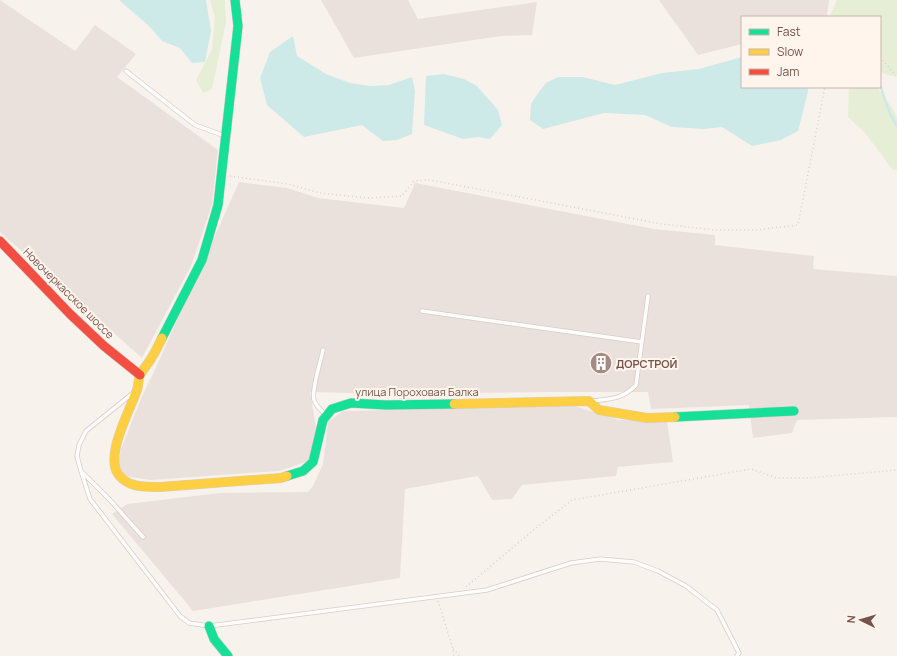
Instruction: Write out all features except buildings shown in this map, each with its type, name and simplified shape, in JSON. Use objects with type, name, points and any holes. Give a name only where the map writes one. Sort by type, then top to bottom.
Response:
[{"type":"street","points":[[235,0],[238,26],[218,205],[202,260],[153,356],[140,375],[138,388],[118,440],[114,456],[114,464],[118,474],[125,481],[131,485],[144,488],[282,478],[300,473],[311,466],[322,420],[326,415]]},
{"type":"street","name":"Новочеркасское шоссе","points":[[0,241],[70,314],[104,346],[140,375]]},
{"type":"street","name":"улица Пороховая Балка","points":[[326,415],[332,409],[342,405],[351,404],[386,405],[589,402],[599,410],[647,418],[794,411]]},
{"type":"street","points":[[209,626],[214,639],[228,656]]},
{"type":"lane","points":[[126,71],[195,125],[226,136]]},
{"type":"lane","points":[[589,402],[614,399],[629,392],[636,385],[648,296]]},
{"type":"lane","points":[[422,311],[642,342]]},
{"type":"lane","points":[[323,350],[314,391],[314,399],[317,406],[326,415]]},
{"type":"lane","points":[[138,388],[86,431],[79,445],[77,456],[80,471],[90,499],[180,616],[189,623],[209,626],[460,592],[487,590],[571,563],[600,558],[634,562],[658,571],[686,586],[717,610],[739,653],[737,656]]},
{"type":"lane","points":[[80,471],[110,500],[143,537]]},
{"type":"path","points":[[881,59],[897,76]]},
{"type":"path","points":[[222,175],[288,184],[320,193],[368,198],[402,196],[414,181],[430,180],[662,224],[715,230],[756,230],[798,225],[825,88]]},
{"type":"path","points":[[460,592],[531,532],[572,500],[751,469],[777,478],[808,478],[897,470]]},
{"type":"path","points":[[437,596],[454,656]]},
{"type":"path","points":[[453,649],[460,656]]},
{"type":"shaded area","points":[[0,0],[75,51],[95,25],[136,54],[117,77],[218,150],[212,205],[191,266],[142,358],[0,232]]},
{"type":"shaded area","points":[[321,0],[408,0],[418,19],[537,2],[532,35],[501,36],[354,58]]},
{"type":"shaded area","points":[[659,0],[829,0],[827,16],[741,16],[741,44],[698,55]]},
{"type":"shaded area","points":[[239,182],[287,188],[318,198],[404,208],[415,183],[654,229],[715,235],[715,245],[814,256],[813,269],[897,276],[897,417],[797,420],[792,433],[753,438],[749,405],[651,409],[648,392],[392,394],[310,392],[316,427],[312,460],[279,471],[151,480],[124,476],[117,467],[121,449],[142,396]]},
{"type":"shaded area","points":[[575,406],[619,420],[667,421],[673,462],[618,467],[616,476],[522,485],[512,499],[492,500],[478,476],[405,489],[400,578],[193,611],[112,514],[127,504],[220,493],[308,492],[313,486],[323,464],[328,422],[343,411]]},
{"type":"green space","points":[[210,0],[225,0],[226,22],[212,89],[203,93],[196,80],[212,49],[215,18]]},
{"type":"green space","points":[[837,0],[897,0],[897,75],[891,76],[881,72],[881,16],[829,16]]},
{"type":"green space","points":[[849,88],[878,88],[893,109],[897,118],[897,170],[893,170],[865,133],[848,117]]},
{"type":"water","points":[[119,0],[206,0],[211,31],[205,62],[192,63],[180,48],[162,41],[150,27]]},
{"type":"water","points":[[293,36],[297,56],[326,74],[350,83],[370,86],[389,85],[412,77],[415,91],[412,134],[397,140],[383,141],[362,125],[304,137],[267,105],[260,78],[270,52]]},
{"type":"water","points":[[741,57],[741,88],[808,88],[798,131],[781,140],[752,146],[722,127],[704,129],[672,127],[645,115],[604,113],[543,129],[530,120],[531,104],[538,93],[546,83],[558,77],[583,77],[615,85],[662,73],[699,69]]},
{"type":"water","points":[[444,74],[464,79],[477,86],[498,110],[502,125],[490,139],[478,137],[463,139],[424,125],[426,76]]},
{"type":"waterway","points":[[881,88],[890,114],[897,126]]},
{"type":"traffic: fast","points":[[162,338],[202,260],[218,205],[238,26],[235,0]]},
{"type":"traffic: fast","points":[[287,476],[303,471],[313,462],[323,420],[332,409],[351,403],[386,405],[454,404]]},
{"type":"traffic: fast","points":[[675,417],[794,411]]},
{"type":"traffic: fast","points":[[209,626],[214,639],[228,656]]},
{"type":"traffic: slow","points":[[162,338],[140,375],[137,390],[124,420],[116,444],[114,456],[115,466],[122,479],[137,486],[160,487],[281,478],[287,476]]},
{"type":"traffic: slow","points":[[454,404],[589,401],[599,410],[647,418],[675,417]]},
{"type":"traffic: jam","points":[[0,241],[70,314],[104,346],[140,375]]},
{"type":"place","name":"ДОРСТРОЙ","points":[[601,363]]}]
